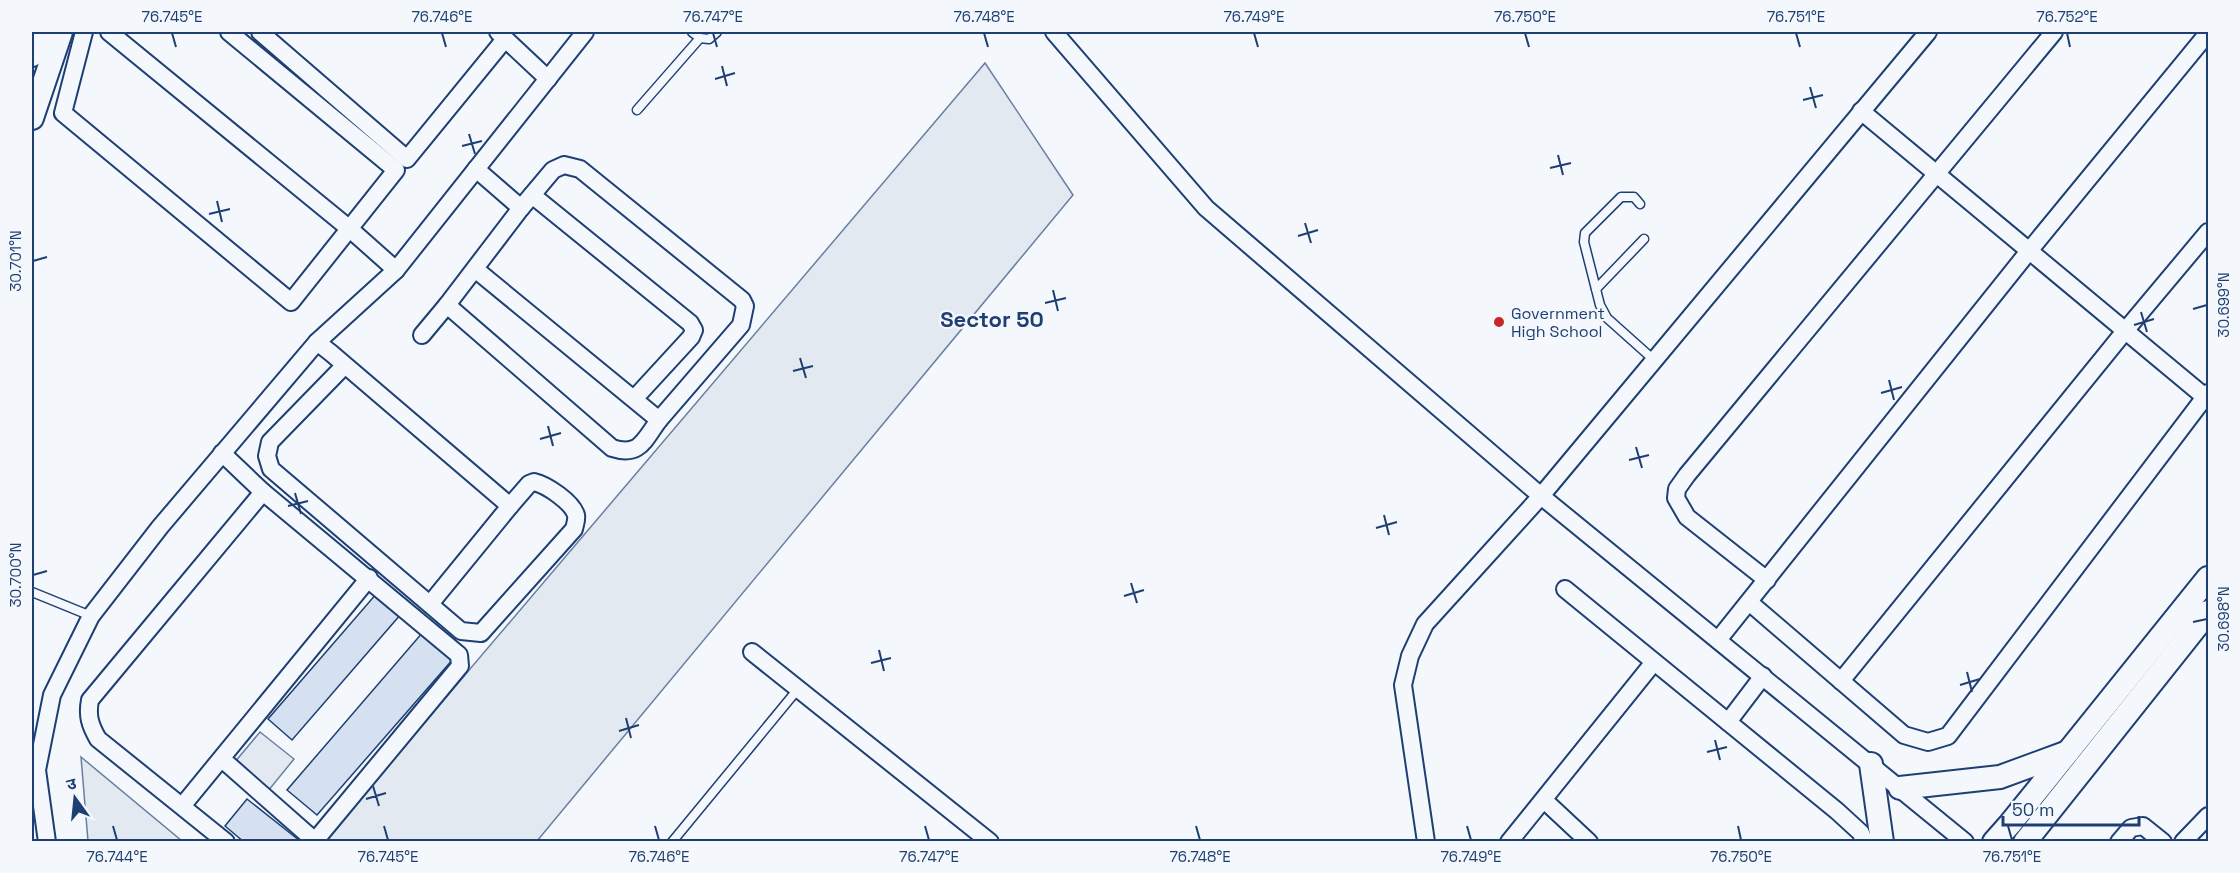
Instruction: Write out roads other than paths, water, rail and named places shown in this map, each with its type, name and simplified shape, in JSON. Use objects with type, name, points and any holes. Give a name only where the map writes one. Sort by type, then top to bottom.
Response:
[{"type":"main road","points":[[32,55],[39,32]]},
{"type":"main road","points":[[32,118],[61,32]]},
{"type":"main road","points":[[1994,842],[2208,578]]},
{"type":"main road","points":[[2025,842],[2208,612]]},
{"type":"main road","points":[[1900,788],[2000,777],[2068,752]]},
{"type":"main road","points":[[1871,764],[1882,842]]},
{"type":"main road","points":[[2044,818],[2048,842]]},
{"type":"street","points":[[84,32],[63,113],[291,302],[351,230],[396,170],[229,32]]},
{"type":"street","points":[[109,32],[351,230],[396,270]]},
{"type":"street","points":[[260,32],[407,159],[502,35],[548,79]]},
{"type":"street","points":[[47,842],[37,771],[52,695],[91,616],[160,527],[317,342],[396,270],[585,32]]},
{"type":"street","points":[[1054,32],[1206,208],[1541,496],[1965,842]]},
{"type":"street","points":[[1426,842],[1403,685],[1410,656],[1425,624],[1541,496],[1928,32]]},
{"type":"street","points":[[1767,580],[1688,517],[1676,498],[1677,489],[2054,32]]},
{"type":"street","points":[[1718,640],[2029,251],[2208,33]]},
{"type":"street","points":[[1749,602],[1904,735],[1928,742],[1948,736],[2207,395],[2125,331],[1862,111]]},
{"type":"street","points":[[422,335],[521,208],[553,170],[564,165],[580,169],[742,300],[745,306],[741,325],[659,420],[639,447],[626,452],[612,448],[447,305]]},
{"type":"street","points":[[476,169],[521,208]]},
{"type":"street","points":[[532,195],[690,323],[694,330],[691,338],[634,399]]},
{"type":"street","points":[[1841,681],[2208,232]]},
{"type":"street","points":[[475,269],[659,420]]},
{"type":"street","points":[[317,342],[510,506]]},
{"type":"street","points":[[345,365],[270,442],[267,456],[271,469],[460,631],[481,633],[574,529],[577,518],[568,504],[546,484],[534,482],[529,484],[430,604]]},
{"type":"street","points":[[222,453],[263,492],[459,655],[460,666],[315,841],[222,759]]},
{"type":"street","points":[[226,842],[183,805],[98,739],[90,725],[88,713],[90,700],[263,492]]},
{"type":"street","points":[[183,805],[369,578]]},
{"type":"street","points":[[1565,589],[1837,811],[1861,833],[1864,842]]},
{"type":"street","points":[[752,652],[990,842]]},
{"type":"street","points":[[1509,842],[1654,662]]},
{"type":"street","points":[[1728,722],[1763,676]]},
{"type":"street","points":[[1544,800],[1589,842]]},
{"type":"street","points":[[2183,842],[2208,816]]},
{"type":"street","points":[[2119,842],[2131,828],[2143,825],[2163,842]]},
{"type":"lane","points":[[692,32],[700,38],[709,39],[717,32]]},
{"type":"lane","points":[[637,110],[700,38]]},
{"type":"lane","points":[[1640,204],[1634,197],[1621,197],[1585,233],[1584,242],[1596,290],[1606,318],[1654,360]]},
{"type":"lane","points":[[1596,290],[1644,239]]},
{"type":"lane","points":[[32,592],[91,616]]},
{"type":"lane","points":[[672,842],[798,689]]},
{"type":"place","name":"Government High School","points":[[1499,322]]},
{"type":"district","name":"Sector 50","points":[[992,319]]}]
